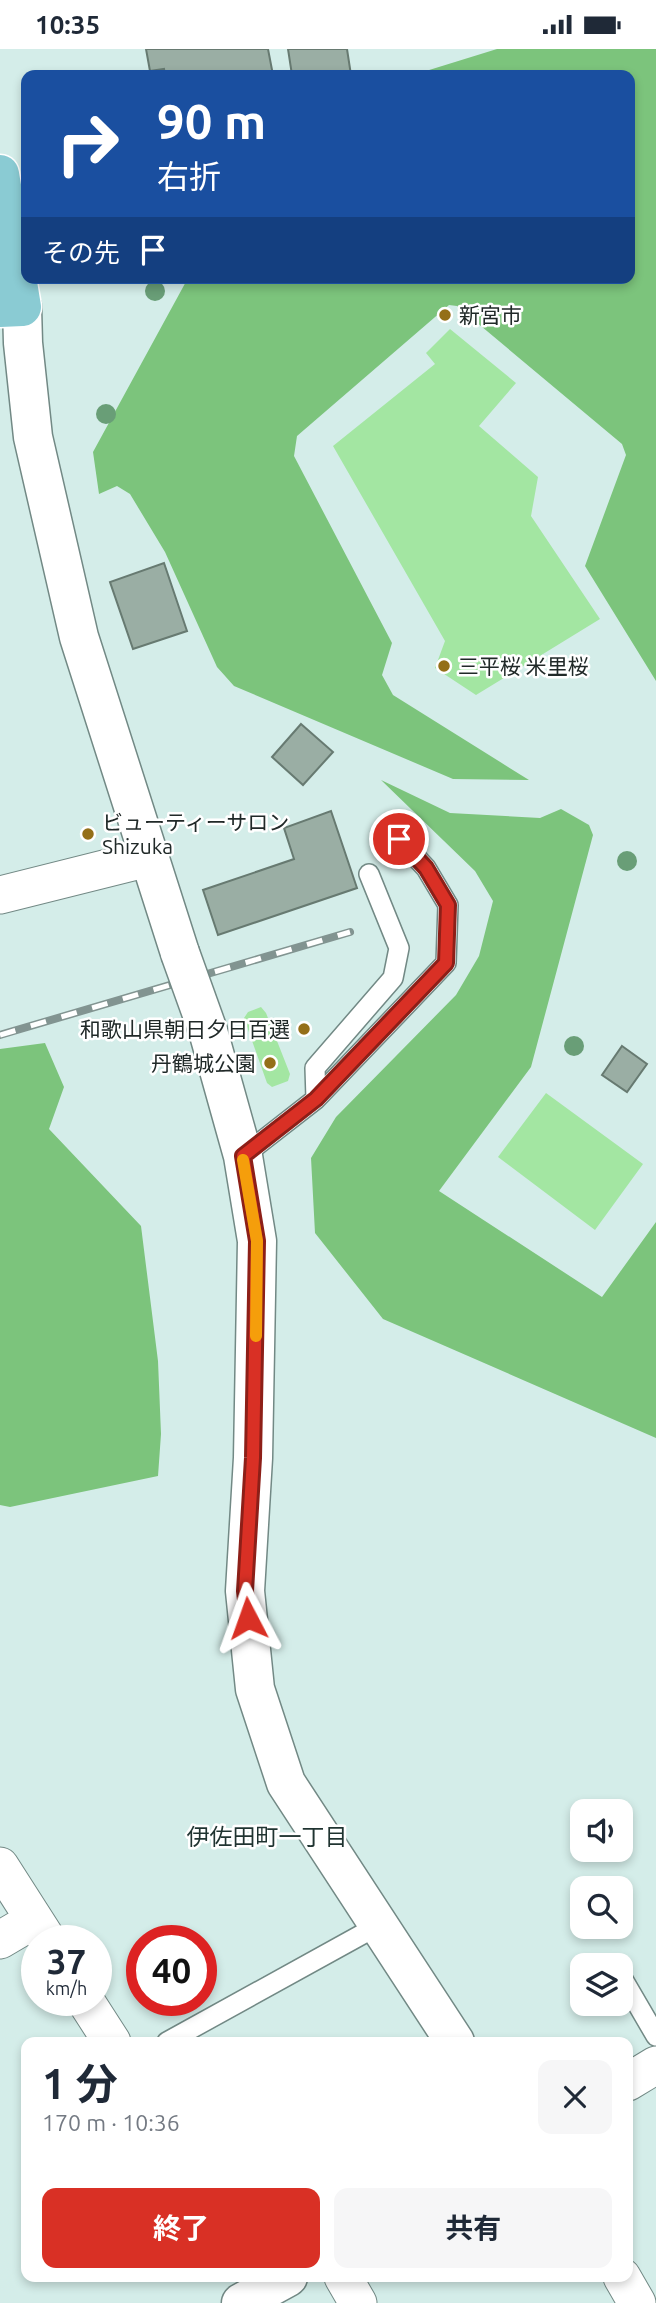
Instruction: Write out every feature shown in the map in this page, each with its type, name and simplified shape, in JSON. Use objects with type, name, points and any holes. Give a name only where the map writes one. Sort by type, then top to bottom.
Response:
[{"type":"main road","points":[[0,174],[11,307]]},
{"type":"street","points":[[11,307],[23,343],[36,450],[79,637],[148,858],[208,1031],[243,1156],[257,1241],[253,1458],[245,1591],[255,1689],[286,1783],[452,2037]]},
{"type":"street","points":[[0,894],[148,858]]},
{"type":"street","points":[[0,1866],[38,1925]]},
{"type":"street","points":[[0,1940],[21,1935]]},
{"type":"street","points":[[95,2016],[109,2037]]},
{"type":"street","points":[[633,2079],[656,2065]]},
{"type":"street","points":[[346,2282],[358,2303]]},
{"type":"street","points":[[625,2282],[637,2303]]},
{"type":"lane","points":[[243,1156],[316,1099],[446,963],[448,905],[426,868],[399,839]]},
{"type":"lane","points":[[316,1099],[315,1068],[393,978],[399,948],[369,874]]},
{"type":"lane","points":[[176,2037],[379,1925]]},
{"type":"lane","points":[[633,1997],[656,2036]]},
{"type":"green space","points":[[497,49],[656,49],[656,681],[585,566],[626,455],[622,444],[457,306],[449,305],[297,436],[294,456],[392,643],[382,675],[393,695],[529,780],[453,779],[234,686],[217,667],[165,552],[130,494],[117,486],[99,494],[93,452],[185,284],[635,284],[635,70],[429,70]]},
{"type":"green space","points":[[450,329],[516,383],[479,426],[538,477],[531,516],[600,619],[476,695],[435,668],[445,641],[333,446],[435,364],[426,353]]},
{"type":"green space","points":[[381,780],[450,813],[540,818],[561,809],[589,825],[593,835],[531,1067],[439,1191],[602,1297],[656,1222],[656,1438],[383,1319],[315,1233],[311,1158],[336,1117],[456,995],[479,956],[493,901],[475,871]]},
{"type":"green space","points":[[261,1007],[266,1013],[290,1074],[288,1081],[272,1087],[267,1083],[244,1018],[248,1012]]},
{"type":"green space","points":[[45,1043],[64,1087],[49,1129],[141,1226],[158,1361],[161,1434],[158,1476],[10,1507],[0,1505],[0,1049]]},
{"type":"green space","points":[[546,1093],[643,1164],[595,1230],[498,1157]]},
{"type":"building","points":[[146,49],[268,49],[272,70],[164,69],[150,70]]},
{"type":"building","points":[[288,49],[347,49],[350,70],[291,70]]},
{"type":"building","points":[[164,563],[187,631],[133,649],[110,582]]},
{"type":"building","points":[[301,724],[333,752],[303,785],[272,757]]},
{"type":"building","points":[[331,811],[357,888],[218,935],[203,890],[294,859],[284,828]]},
{"type":"building","points":[[622,1046],[647,1064],[627,1092],[602,1075]]},
{"type":"railway","points":[[0,1035],[350,932]]},
{"type":"slow traffic","points":[[243,1160],[257,1241],[256,1336]]},
{"type":"place","name":"新宮市","points":[[445,315]]},
{"type":"place","name":"三平桜 米里桜","points":[[444,666]]},
{"type":"place","name":"ビューティーサロン Shizuka","points":[[88,834]]},
{"type":"place","name":"和歌山県朝日夕日百選","points":[[304,1029]]},
{"type":"place","name":"丹鶴城公園","points":[[270,1063]]},
{"type":"district","name":"伊佐田町一丁目","points":[[267,1836]]},
{"type":"route","points":[[248,1618],[245,1591],[253,1458],[257,1241],[243,1156],[316,1099],[446,963],[448,905],[426,868],[399,839]]}]
